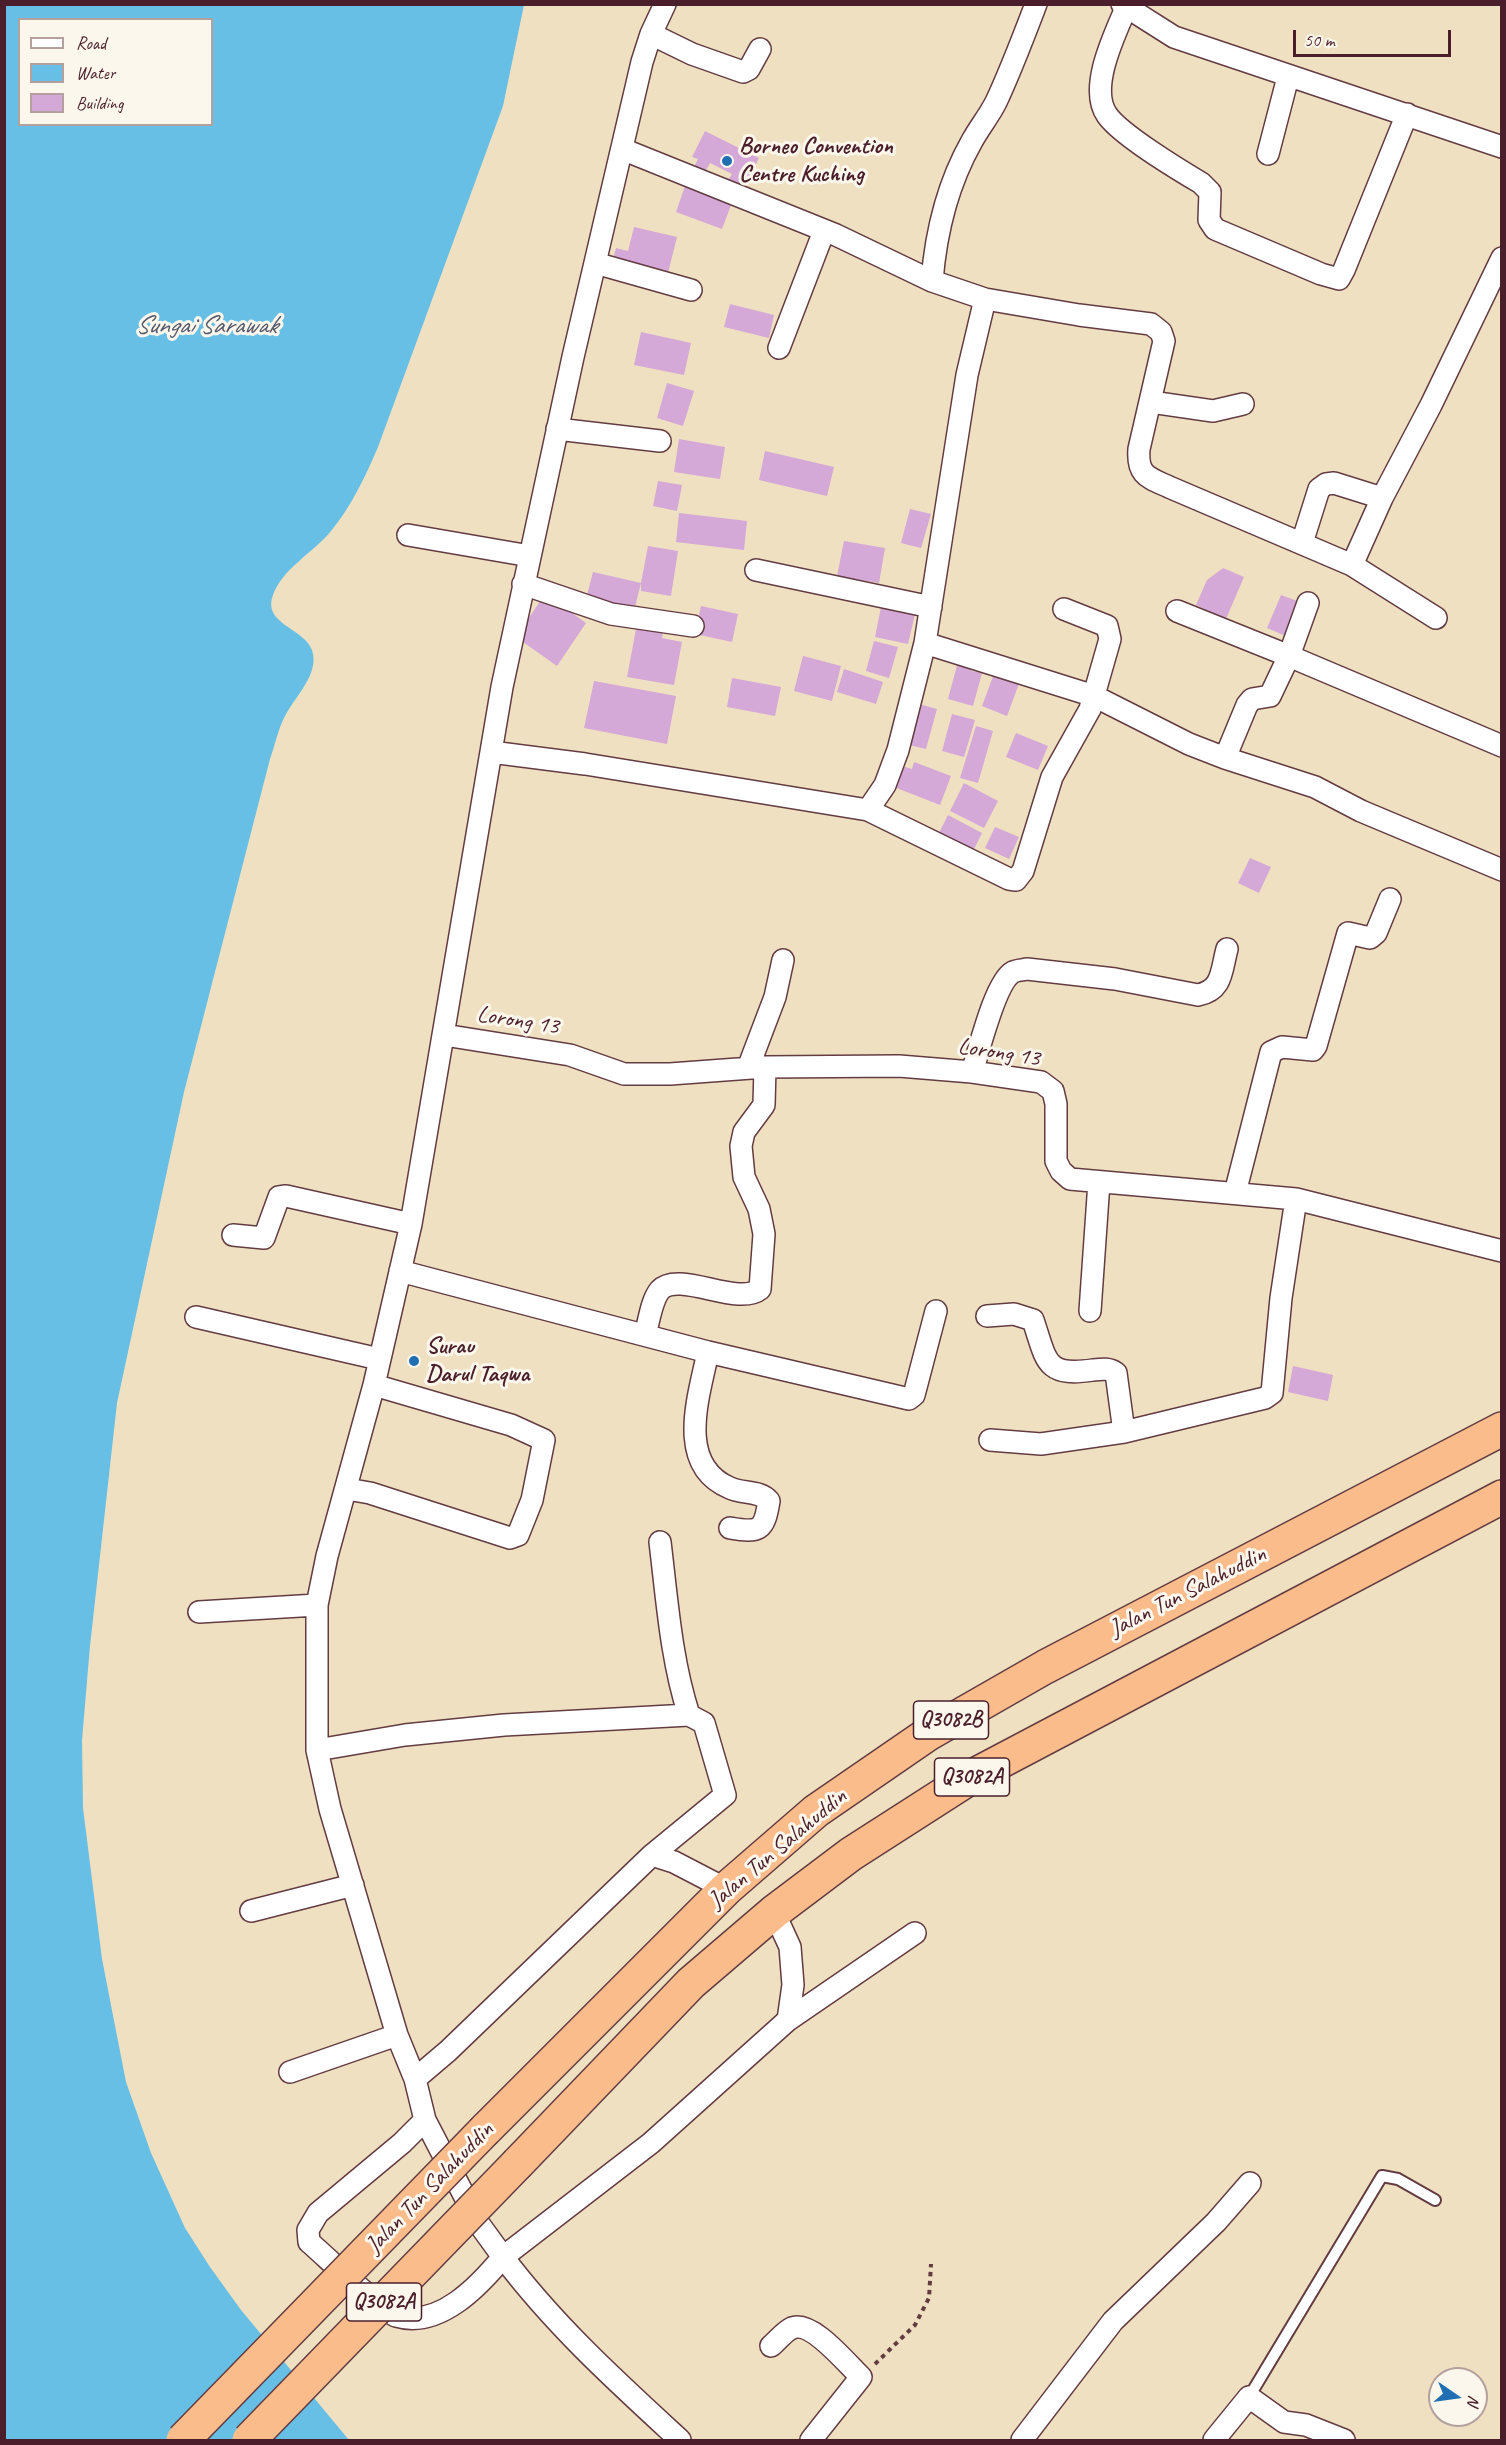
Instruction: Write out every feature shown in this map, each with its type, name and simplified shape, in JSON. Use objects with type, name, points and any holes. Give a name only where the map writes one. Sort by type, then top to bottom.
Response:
[{"type":"highway","name":"Jalan Tun Salahuddin","points":[[183,2440],[485,2130],[726,1889],[816,1811],[928,1734],[1045,1667],[1502,1430]]},
{"type":"highway","name":"Jalan Tun Salahuddin","points":[[249,2440],[691,1983],[774,1912],[851,1854],[971,1777],[1502,1497]]},
{"type":"street","points":[[665,4],[651,34],[557,429],[491,752],[411,1224],[375,1384],[327,1556],[317,1605],[317,1750],[330,1809],[397,2035],[415,2079],[425,2120],[479,2224],[532,2295],[573,2340],[680,2440]]},
{"type":"street","points":[[932,281],[939,223],[946,195],[971,143],[994,105],[1011,70],[1036,4]]},
{"type":"street","points":[[1407,114],[1339,279],[1321,274],[1215,229],[1209,220],[1210,192],[1107,114],[1102,99],[1101,81],[1108,49],[1124,6],[1174,37],[1288,77],[1407,114],[1502,147]]},
{"type":"street","points":[[651,34],[692,54],[743,72],[749,69],[760,49]]},
{"type":"street","points":[[1268,154],[1288,77]]},
{"type":"street","points":[[622,149],[824,231],[932,281],[985,298],[1079,315],[1151,324],[1161,332],[1164,341],[1139,449],[1137,465],[1142,473],[1169,487],[1352,565],[1436,618]]},
{"type":"street","points":[[779,348],[824,231]]},
{"type":"street","points":[[1352,565],[1382,498],[1431,405],[1502,258]]},
{"type":"street","points":[[595,263],[691,290]]},
{"type":"street","points":[[868,810],[885,785],[898,750],[925,643],[966,375],[985,298]]},
{"type":"street","points":[[1151,402],[1213,411],[1243,404]]},
{"type":"street","points":[[557,429],[660,441]]},
{"type":"street","points":[[1302,543],[1319,489],[1326,484],[1334,483],[1382,498]]},
{"type":"street","points":[[408,535],[530,556]]},
{"type":"street","points":[[756,570],[931,607]]},
{"type":"street","points":[[524,584],[611,614],[693,626]]},
{"type":"street","points":[[1225,758],[1247,705],[1252,699],[1270,696],[1289,656],[1308,603]]},
{"type":"street","points":[[491,752],[585,764],[868,810],[1009,879],[1016,880],[1023,871],[1052,777],[1090,709],[1110,639],[1107,626],[1064,609]]},
{"type":"street","points":[[1177,611],[1502,746]]},
{"type":"street","points":[[925,643],[1094,696],[1225,758],[1315,787],[1361,811],[1502,870]]},
{"type":"street","points":[[1236,1192],[1271,1053],[1282,1047],[1313,1050],[1348,933],[1370,938],[1376,933],[1390,899]]},
{"type":"street","points":[[972,1072],[997,996],[1004,981],[1013,972],[1027,969],[1115,979],[1198,995],[1210,993],[1216,988],[1227,949]]},
{"type":"street","points":[[645,1335],[656,1298],[661,1289],[673,1284],[743,1294],[755,1294],[760,1289],[764,1234],[759,1209],[744,1177],[741,1146],[744,1132],[764,1105],[756,1067],[783,960]]},
{"type":"street","name":"Lorong 13","points":[[444,1035],[570,1055],[624,1074],[670,1074],[756,1067],[899,1066],[972,1072],[1041,1082],[1053,1091],[1056,1104],[1056,1161],[1061,1171],[1070,1179],[1296,1199],[1502,1251]]},
{"type":"street","points":[[1090,1311],[1100,1182]]},
{"type":"street","points":[[233,1234],[264,1238],[279,1197],[286,1196],[411,1224]]},
{"type":"street","points":[[990,1440],[1041,1443],[1124,1432],[1265,1398],[1272,1393],[1281,1298],[1296,1199]]},
{"type":"street","points":[[400,1271],[708,1352],[909,1399],[914,1395],[936,1311]]},
{"type":"street","points":[[987,1316],[1014,1314],[1033,1320],[1043,1352],[1054,1369],[1064,1373],[1101,1369],[1116,1373],[1124,1432]]},
{"type":"street","points":[[196,1317],[379,1359]]},
{"type":"street","points":[[708,1352],[693,1419],[702,1464],[714,1478],[731,1489],[760,1494],[768,1501],[766,1520],[762,1527],[753,1532],[730,1528]]},
{"type":"street","points":[[346,1489],[370,1493],[510,1538],[518,1535],[532,1500],[544,1440],[511,1425],[375,1384]]},
{"type":"street","points":[[660,1542],[669,1618],[690,1714]]},
{"type":"street","points":[[199,1612],[317,1605]]},
{"type":"street","points":[[317,1750],[405,1735],[504,1725],[690,1714],[704,1723],[725,1795],[652,1855],[448,2051],[415,2079]]},
{"type":"street","points":[[652,1855],[674,1862],[726,1889]]},
{"type":"street","points":[[251,1911],[353,1885]]},
{"type":"street","points":[[774,1912],[790,1947],[793,1985],[788,2020]]},
{"type":"street","points":[[425,2120],[318,2213],[308,2230],[309,2242],[395,2316],[423,2318],[443,2311],[474,2289],[503,2257],[651,2143],[788,2020],[915,1933]]},
{"type":"street","points":[[290,2072],[397,2035]]},
{"type":"street","points":[[1022,2440],[1113,2321],[1216,2222],[1250,2183]]},
{"type":"street","points":[[771,2346],[791,2328],[802,2326],[813,2331],[861,2377],[811,2440]]},
{"type":"street","points":[[1214,2440],[1249,2397],[1284,2422],[1306,2425],[1344,2440]]},
{"type":"lane","points":[[1249,2397],[1382,2176],[1398,2179],[1435,2200]]},
{"type":"path","points":[[861,2377],[915,2325],[929,2298],[931,2264]]},
{"type":"water","name":"Sungai Sarawak","points":[[5,5],[524,5],[503,106],[378,447],[358,490],[339,521],[324,539],[283,577],[273,595],[271,605],[273,613],[308,643],[314,659],[313,668],[289,708],[278,732],[184,1092],[117,1403],[82,1740],[83,1808],[102,1959],[126,2082],[151,2153],[185,2228],[210,2267],[241,2310],[349,2440],[5,2440]]},
{"type":"building","name":"Borneo Convention Centre Kuching","points":[[705,131],[759,158],[743,190],[727,182],[732,174],[710,163],[704,174],[693,169],[698,159],[692,157]]},
{"type":"building","points":[[686,183],[733,200],[722,229],[676,212]]},
{"type":"building","points":[[634,227],[677,237],[667,277],[612,263],[616,248],[628,251]]},
{"type":"building","points":[[730,304],[774,315],[769,338],[724,327]]},
{"type":"building","points":[[641,332],[691,343],[684,375],[634,365]]},
{"type":"building","points":[[667,383],[694,391],[683,426],[657,418]]},
{"type":"building","points":[[679,439],[725,447],[720,479],[674,472]]},
{"type":"building","points":[[765,451],[834,467],[827,496],[759,480]]},
{"type":"building","points":[[658,481],[682,485],[677,511],[653,506]]},
{"type":"building","points":[[910,509],[931,514],[921,548],[901,543]]},
{"type":"building","points":[[679,513],[747,521],[744,550],[676,542]]},
{"type":"building","points":[[844,541],[885,548],[879,583],[837,576]]},
{"type":"building","points":[[648,546],[678,551],[671,596],[641,591]]},
{"type":"building","points":[[1223,568],[1244,577],[1226,619],[1196,605],[1207,580]]},
{"type":"building","points":[[593,572],[641,583],[633,615],[585,603]]},
{"type":"building","points":[[545,594],[586,623],[557,666],[516,637]]},
{"type":"building","points":[[1281,595],[1300,602],[1286,636],[1267,628]]},
{"type":"building","points":[[701,606],[738,614],[732,642],[695,634]]},
{"type":"building","points":[[881,607],[915,614],[908,644],[875,637]]},
{"type":"building","points":[[647,624],[664,628],[662,638],[682,642],[674,685],[627,677],[636,629],[645,631]]},
{"type":"building","points":[[874,641],[898,647],[889,678],[866,671]]},
{"type":"building","points":[[803,656],[841,666],[832,701],[794,691]]},
{"type":"building","points":[[959,658],[973,662],[971,671],[982,673],[973,706],[948,699]]},
{"type":"building","points":[[844,669],[883,682],[876,704],[837,692]]},
{"type":"building","points":[[995,671],[1020,681],[1007,716],[982,706]]},
{"type":"building","points":[[732,678],[781,687],[775,716],[727,707]]},
{"type":"building","points":[[594,681],[676,696],[667,744],[584,728]]},
{"type":"building","points":[[915,703],[937,709],[926,749],[905,744]]},
{"type":"building","points":[[952,714],[975,720],[964,757],[942,751]]},
{"type":"building","points":[[976,726],[993,731],[978,783],[960,778]]},
{"type":"building","points":[[1016,733],[1048,746],[1038,770],[1006,757]]},
{"type":"building","points":[[914,762],[951,776],[940,805],[894,787],[902,766],[912,769]]},
{"type":"building","points":[[964,783],[998,801],[984,828],[950,811]]},
{"type":"building","points":[[948,815],[982,833],[972,853],[938,835]]},
{"type":"building","points":[[995,827],[1019,837],[1009,859],[985,848]]},
{"type":"building","points":[[1250,858],[1271,867],[1259,893],[1238,883]]},
{"type":"building","points":[[1293,1366],[1333,1375],[1328,1401],[1288,1392]]},
{"type":"place","name":"Borneo Convention Centre Kuching","points":[[727,161]]},
{"type":"place","name":"Surau Darul Taqwa","points":[[414,1361]]}]
